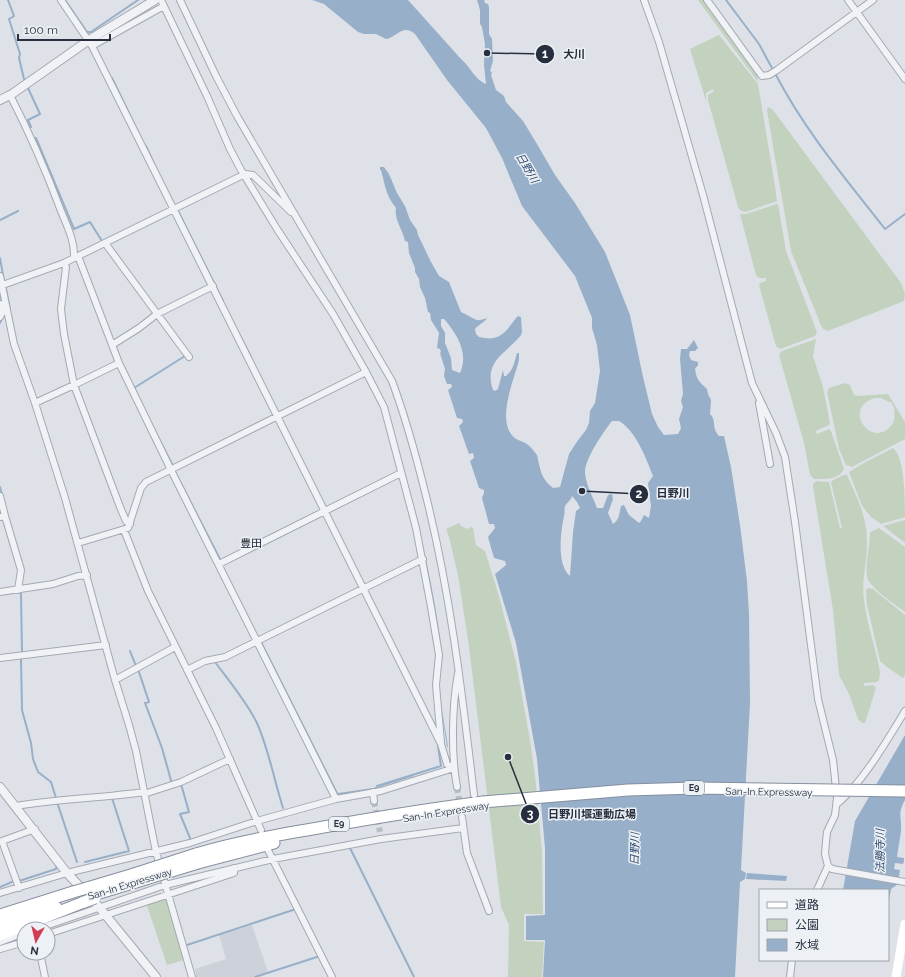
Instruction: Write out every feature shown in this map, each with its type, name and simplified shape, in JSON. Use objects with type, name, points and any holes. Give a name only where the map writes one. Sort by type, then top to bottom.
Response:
[{"type":"highway","name":"San-In Expressway","points":[[98,904],[135,878],[197,858],[430,813],[480,801],[620,790],[695,788],[905,791]]},
{"type":"highway","name":"San-In Expressway","points":[[480,801],[695,791],[905,795]]},
{"type":"highway","name":"San-In Expressway","points":[[98,904],[135,878]]},
{"type":"highway","points":[[0,907],[56,893],[79,898]]},
{"type":"highway","name":"San-In Expressway","points":[[0,915],[79,898],[98,904]]},
{"type":"highway","name":"San-In Expressway","points":[[0,924],[79,898]]},
{"type":"highway","points":[[0,935],[79,898]]},
{"type":"main road","points":[[896,977],[905,924]]},
{"type":"street","points":[[61,0],[91,43],[441,744],[447,764],[454,768]]},
{"type":"street","points":[[0,100],[91,43],[155,0]]},
{"type":"street","points":[[180,0],[216,76],[237,116],[392,381],[419,469],[432,518],[447,593],[480,801]]},
{"type":"street","points":[[644,0],[659,42],[703,195],[752,383],[776,433],[785,457],[818,699],[833,760],[838,803],[827,832],[825,854],[830,867]]},
{"type":"street","points":[[707,0],[762,76],[777,70],[873,0]]},
{"type":"street","points":[[848,0],[905,79]]},
{"type":"street","points":[[91,43],[163,3],[243,174],[333,314],[366,372],[385,411],[413,514],[423,559],[439,656],[436,685],[441,744]]},
{"type":"street","points":[[10,95],[52,188],[71,236],[76,257],[120,363],[171,470],[336,799]]},
{"type":"street","points":[[1,286],[64,263],[243,174],[249,173],[253,175],[294,214]]},
{"type":"street","points":[[105,243],[189,357]]},
{"type":"street","points":[[64,263],[66,267],[61,309],[64,334],[74,386],[126,521],[148,591],[175,647],[189,669],[261,830]]},
{"type":"street","points":[[0,276],[14,344],[35,403],[65,498],[136,751],[156,852],[192,977]]},
{"type":"street","points":[[112,345],[139,328],[157,314],[213,286]]},
{"type":"street","points":[[0,304],[2,313],[0,318]]},
{"type":"street","points":[[35,403],[74,386],[120,363]]},
{"type":"street","points":[[127,528],[144,483],[366,372]]},
{"type":"street","points":[[758,396],[770,464]]},
{"type":"street","points":[[219,564],[401,473]]},
{"type":"street","points":[[0,496],[2,516],[21,570],[18,590]]},
{"type":"street","points":[[78,543],[127,528]]},
{"type":"street","points":[[189,669],[205,661],[225,657],[423,559]]},
{"type":"street","points":[[0,592],[52,584],[78,576],[87,575]]},
{"type":"street","points":[[0,658],[106,645]]},
{"type":"street","points":[[115,680],[175,647]]},
{"type":"street","points":[[457,787],[454,768],[454,717],[456,684],[459,666]]},
{"type":"street","points":[[838,803],[862,776],[880,751],[905,711]]},
{"type":"street","points":[[16,806],[61,799],[80,799],[144,793],[181,782],[230,759]]},
{"type":"street","points":[[0,894],[67,873],[190,843],[257,821],[336,799],[382,791],[454,768]]},
{"type":"street","points":[[0,787],[67,873],[98,904],[156,977]]},
{"type":"street","points":[[373,792],[374,801]]},
{"type":"street","points":[[462,817],[467,853],[489,911]]},
{"type":"street","points":[[56,921],[98,904],[165,885],[275,858],[381,836],[463,828]]},
{"type":"street","points":[[19,888],[1,842],[34,829]]},
{"type":"street","points":[[268,850],[275,858],[332,977]]},
{"type":"street","points":[[830,867],[905,882]]},
{"type":"street","points":[[818,889],[830,867]]},
{"type":"street","points":[[56,929],[98,904],[168,895],[234,874],[234,868]]},
{"type":"street","points":[[0,942],[16,936]]},
{"type":"street","points":[[0,949],[16,944]]},
{"type":"street","points":[[42,961],[45,977]]},
{"type":"street","points":[[790,977],[792,961]]},
{"type":"shaded area","points":[[252,925],[268,972],[252,977],[195,977],[195,969],[226,959],[219,935]]},
{"type":"green space","points":[[698,0],[705,0],[757,73],[758,82]]},
{"type":"green space","points":[[719,35],[758,84],[775,186],[777,201],[746,212],[741,211],[738,207],[708,100],[708,95],[714,91],[713,89],[706,93],[706,101],[690,49]]},
{"type":"green space","points":[[769,107],[773,110],[901,283],[905,294],[904,301],[828,331],[822,328],[791,251],[767,111]]},
{"type":"green space","points":[[778,204],[786,251],[817,332],[815,336],[780,349],[776,346],[759,285],[760,283],[766,281],[766,278],[759,278],[756,275],[740,214],[746,214]]},
{"type":"green space","points":[[816,339],[813,356],[823,387],[830,423],[829,425],[816,431],[817,434],[829,429],[831,431],[844,469],[839,475],[827,479],[814,479],[810,475],[804,443],[779,355],[782,351]]},
{"type":"green space","points":[[845,383],[850,385],[854,395],[888,394],[905,422],[905,439],[852,467],[846,465],[839,449],[827,392],[829,388]],"holes":[[[875,398],[881,398],[891,402],[895,409],[894,419],[890,427],[882,432],[875,433],[863,424],[860,417],[861,409],[865,403]]]},
{"type":"green space","points":[[893,448],[900,460],[904,480],[905,517],[881,524],[871,517],[862,506],[849,472]]},
{"type":"green space","points":[[847,475],[854,490],[867,531],[863,592],[867,618],[880,672],[879,680],[877,682],[864,683],[864,686],[873,685],[876,688],[865,723],[862,723],[858,719],[849,694],[839,675],[833,610],[813,487],[813,484],[816,481],[829,482],[840,528],[842,528],[831,483],[833,480]]},
{"type":"green space","points":[[905,520],[905,543],[883,526]]},
{"type":"green space","points":[[459,523],[467,529],[471,527],[473,528],[476,545],[485,551],[499,596],[516,662],[535,775],[542,851],[543,914],[524,914],[524,941],[544,942],[542,977],[508,977],[509,925],[501,907],[469,647],[458,575],[446,529]]},
{"type":"green space","points":[[879,528],[905,547],[905,612],[877,590],[867,576],[870,532]]},
{"type":"green space","points":[[868,588],[873,589],[905,615],[905,675],[903,678],[880,661],[867,605],[866,590]]},
{"type":"green space","points":[[166,897],[184,960],[167,965],[146,903]]},
{"type":"water","points":[[312,0],[408,0],[476,76],[486,84],[484,65],[485,44],[482,27],[480,24],[480,10],[477,0],[484,0],[489,7],[489,34],[492,39],[493,61],[490,71],[492,72],[491,75],[496,90],[504,96],[506,102],[523,121],[555,175],[575,203],[605,252],[630,315],[652,414],[658,427],[664,435],[678,434],[681,428],[679,419],[683,407],[681,401],[683,394],[680,359],[681,349],[687,349],[694,340],[698,348],[695,351],[690,351],[689,355],[691,360],[698,362],[695,369],[696,373],[699,380],[707,389],[711,400],[710,414],[713,419],[715,430],[719,436],[724,436],[731,467],[740,525],[747,581],[749,614],[750,703],[741,870],[746,873],[745,879],[740,882],[735,977],[543,977],[545,940],[526,940],[526,916],[545,915],[545,848],[537,759],[516,643],[495,574],[506,565],[505,561],[494,558],[488,537],[495,528],[494,524],[489,524],[482,498],[484,490],[479,488],[470,461],[474,458],[473,453],[469,454],[459,426],[463,422],[462,419],[457,418],[448,390],[452,387],[451,384],[447,384],[444,376],[445,369],[440,353],[441,352],[440,349],[437,348],[439,333],[431,320],[430,313],[428,312],[419,279],[415,272],[415,268],[409,253],[408,242],[405,241],[397,221],[396,208],[388,195],[380,167],[384,167],[389,174],[431,262],[439,276],[449,282],[461,312],[477,320],[487,318],[475,329],[476,334],[479,337],[486,338],[497,337],[505,332],[518,316],[521,317],[521,335],[503,353],[494,365],[491,372],[491,380],[493,390],[495,391],[498,389],[503,370],[504,376],[506,376],[512,368],[517,353],[519,353],[519,360],[506,408],[507,426],[513,436],[528,445],[537,455],[543,477],[553,488],[560,487],[569,454],[586,430],[589,423],[590,411],[595,403],[600,371],[597,345],[592,328],[592,318],[575,276],[522,206],[502,158],[486,128],[447,80],[415,34],[411,31],[403,30],[386,39],[376,34],[364,34],[358,32],[324,4]],"holes":[[[441,319],[444,319],[449,325],[460,344],[463,358],[460,373],[452,370],[451,358],[445,343],[445,333],[441,326]],[[612,421],[619,421],[625,425],[640,446],[653,476],[648,483],[651,506],[649,518],[644,515],[639,523],[629,515],[624,505],[621,506],[618,518],[613,524],[608,513],[613,499],[612,494],[608,495],[603,508],[597,508],[587,482],[585,473],[591,453]],[[572,496],[580,508],[576,511],[570,576],[566,571],[561,556],[565,507]]]},
{"type":"water","points":[[401,462],[402,462],[418,525]]},
{"type":"water","points":[[418,525],[439,629],[442,653],[439,677],[440,695],[448,747],[447,747],[439,694],[438,676],[441,655],[432,597]]},
{"type":"water","points":[[262,642],[338,793],[373,788],[413,775],[414,776],[373,789],[337,795],[261,643]]},
{"type":"water","name":"法勝寺川","points":[[905,735],[905,800],[900,812],[901,831],[897,857],[904,858],[904,861],[903,864],[895,863],[894,869],[900,870],[898,884],[891,889],[889,900],[889,889],[843,889],[855,821]]},
{"type":"water","points":[[747,873],[787,876],[786,881],[746,879]]},
{"type":"waterway","points":[[8,0],[14,16],[9,19],[20,54],[19,58],[24,79]]},
{"type":"waterway","points":[[65,0],[87,32],[91,32],[138,0]]},
{"type":"waterway","points":[[726,0],[759,44],[772,68]]},
{"type":"waterway","points":[[776,75],[787,96],[813,135],[885,229],[905,214]]},
{"type":"waterway","points":[[112,78],[139,134]]},
{"type":"waterway","points":[[28,88],[40,114],[28,120],[31,127]]},
{"type":"waterway","points":[[36,138],[74,229],[90,222],[102,241]]},
{"type":"waterway","points":[[146,146],[154,164]]},
{"type":"waterway","points":[[177,209],[223,301]]},
{"type":"waterway","points":[[0,220],[18,211]]},
{"type":"waterway","points":[[0,258],[4,281]]},
{"type":"waterway","points":[[6,289],[10,310]]},
{"type":"waterway","points":[[0,291],[2,304]]},
{"type":"waterway","points":[[228,313],[251,357]]},
{"type":"waterway","points":[[0,323],[2,318]]},
{"type":"waterway","points":[[134,388],[185,356]]},
{"type":"waterway","points":[[158,437],[173,466]]},
{"type":"waterway","points":[[174,470],[221,561]]},
{"type":"waterway","points":[[0,487],[2,495]]},
{"type":"waterway","points":[[21,594],[22,653]]},
{"type":"waterway","points":[[130,651],[136,666]]},
{"type":"waterway","points":[[21,659],[22,710],[31,743],[33,759],[38,772],[51,782],[56,798]]},
{"type":"waterway","points":[[215,662],[243,699],[257,723],[268,754],[283,808]]},
{"type":"waterway","points":[[139,672],[149,702],[145,703],[162,748],[172,784]]},
{"type":"waterway","points":[[377,786],[441,766],[438,746]]},
{"type":"waterway","points":[[181,784],[189,812],[180,814],[190,838]]},
{"type":"waterway","points":[[85,862],[129,851],[112,798]]},
{"type":"waterway","points":[[57,802],[77,862]]},
{"type":"waterway","points":[[350,848],[414,977]]},
{"type":"waterway","points":[[19,881],[56,869],[57,864]]},
{"type":"waterway","points":[[0,887],[14,881]]},
{"type":"waterway","points":[[187,945],[296,909]]},
{"type":"waterway","points":[[255,977],[320,956]]},
{"type":"tunnel","points":[[457,787],[462,817]]},
{"type":"tunnel","points":[[374,801],[380,832]]},
{"type":"place","name":"大川","points":[[487,53]]},
{"type":"place","name":"日野川","points":[[582,491]]},
{"type":"place","name":"日野川堰運動広場","points":[[508,757]]},
{"type":"district","name":"豊田","points":[[251,543]]}]
